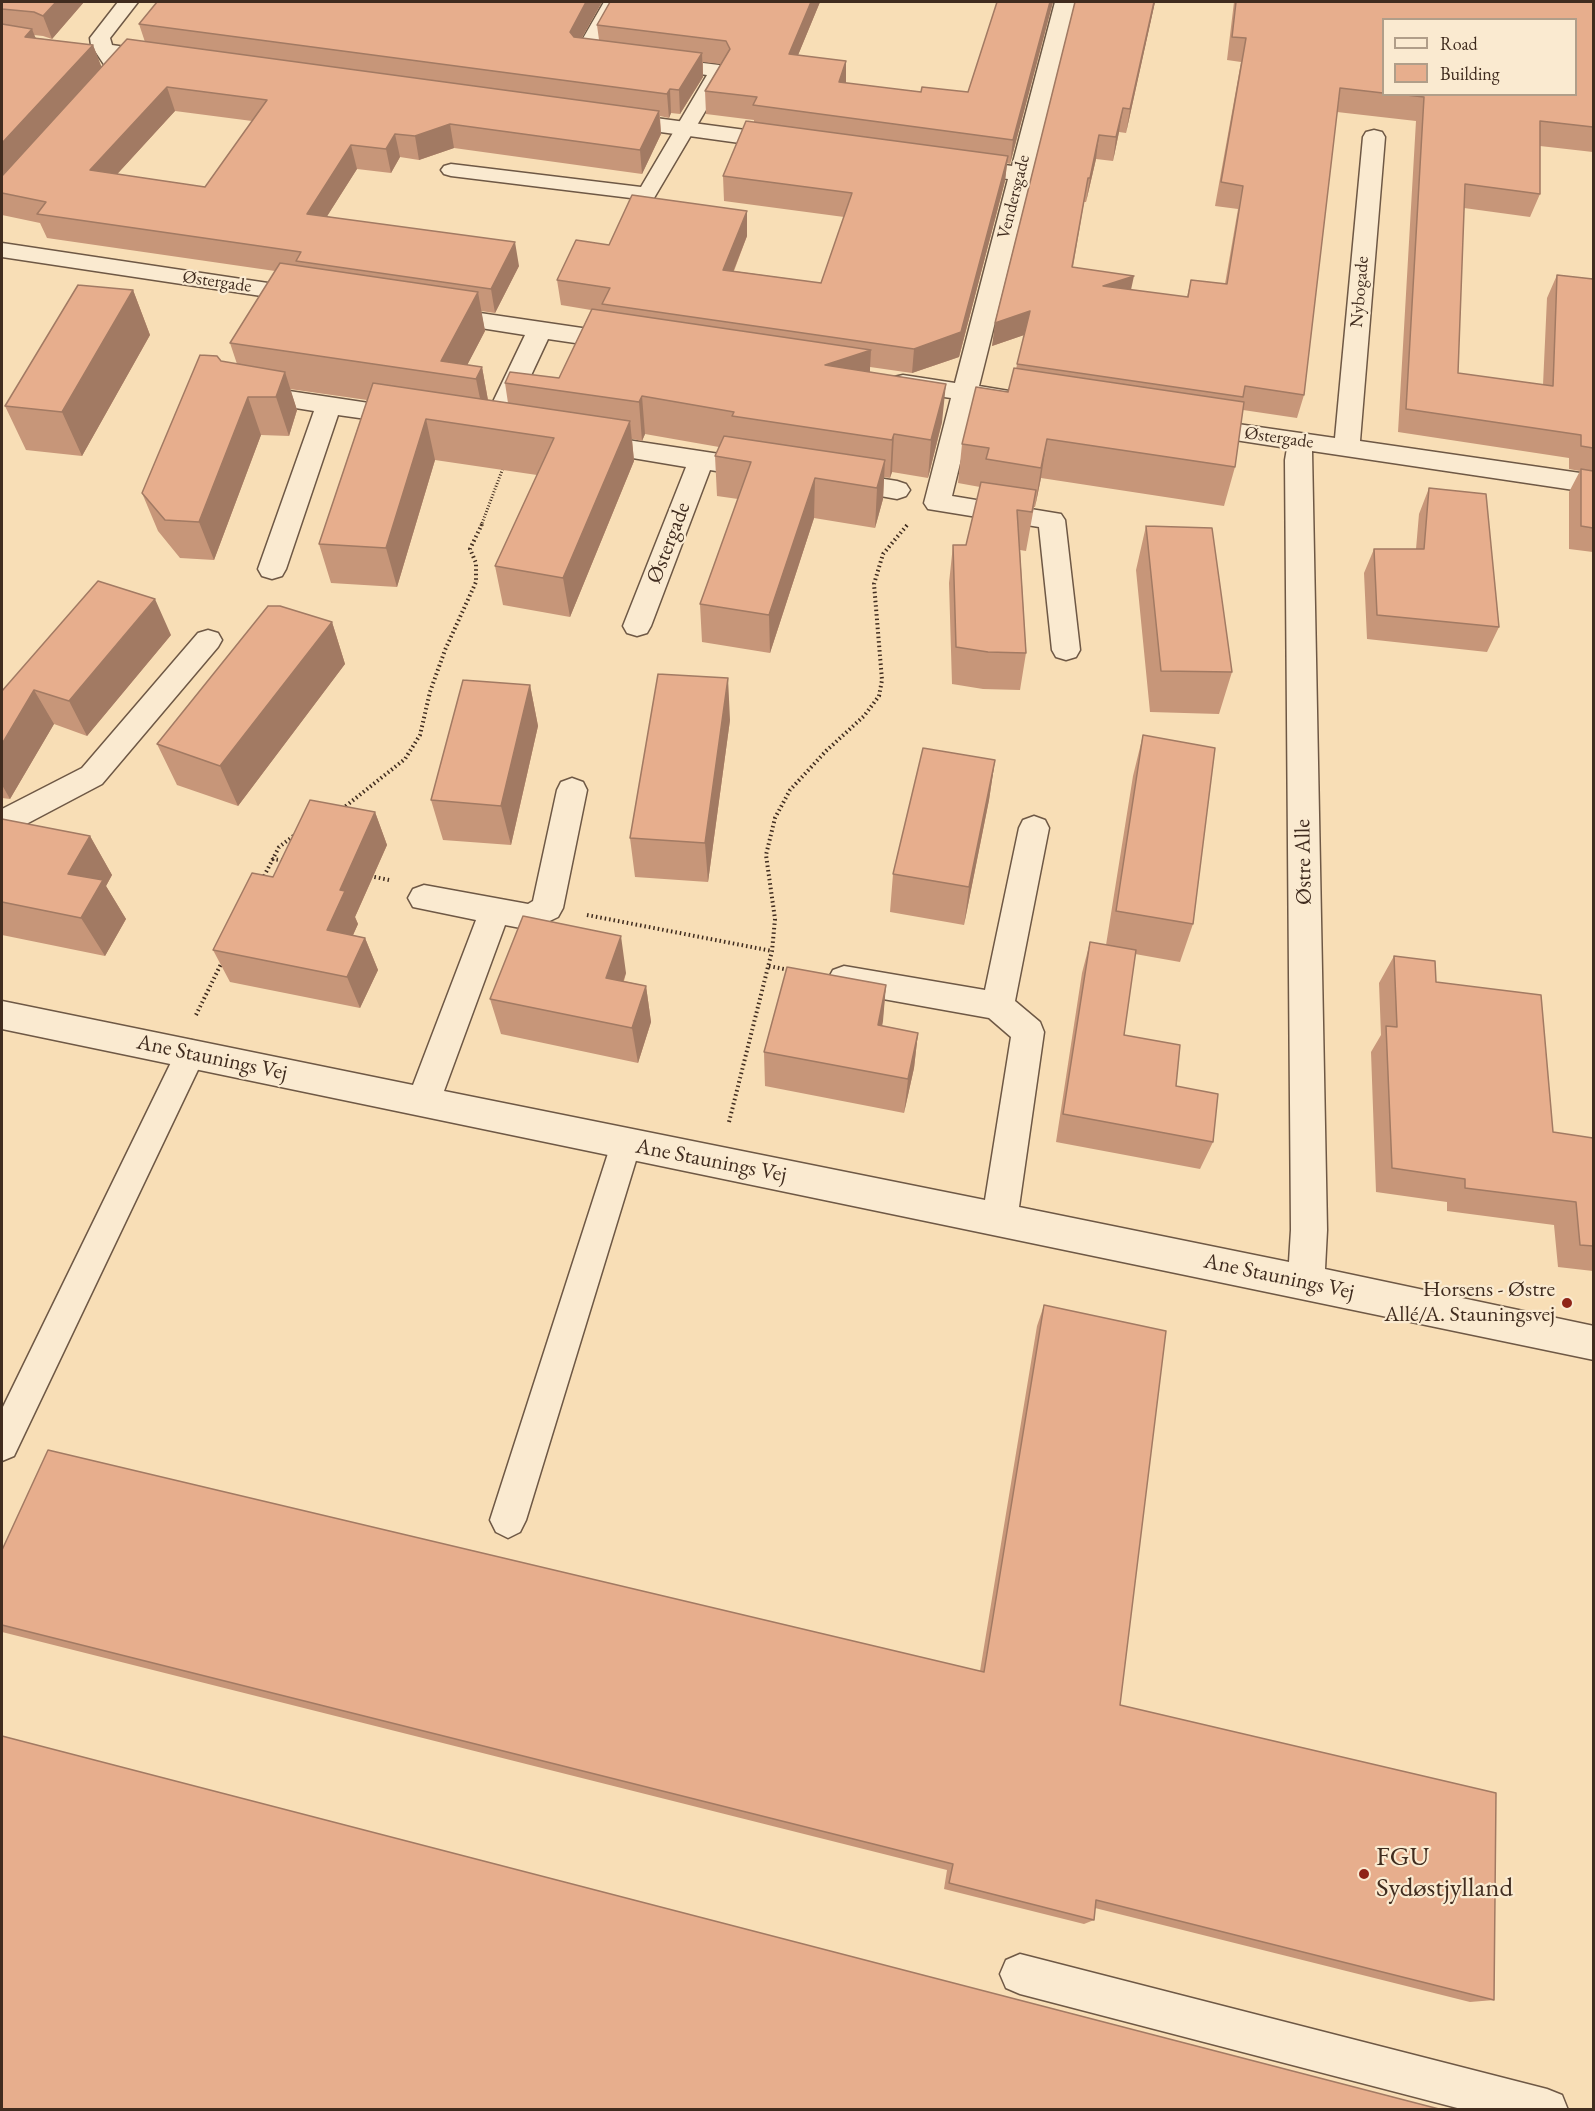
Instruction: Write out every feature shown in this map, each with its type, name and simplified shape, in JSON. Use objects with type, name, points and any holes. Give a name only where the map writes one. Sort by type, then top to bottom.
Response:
[{"type":"street","points":[[107,79],[115,70],[113,60],[104,50],[100,38],[128,2]]},
{"type":"street","name":"Vendersgade","points":[[964,392],[1065,2]]},
{"type":"street","points":[[104,50],[175,59]]},
{"type":"street","points":[[602,117],[801,144]]},
{"type":"street","name":"Nybogade","points":[[1347,448],[1374,137]]},
{"type":"street","points":[[939,163],[1020,174]]},
{"type":"street","name":"Østergade","points":[[2,250],[330,299]]},
{"type":"street","points":[[412,311],[646,346]]},
{"type":"street","points":[[520,433],[482,427],[540,330]]},
{"type":"street","points":[[881,380],[1042,404]]},
{"type":"street","points":[[244,392],[435,420]]},
{"type":"street","points":[[964,392],[937,502],[1052,520],[1066,650]]},
{"type":"street","points":[[272,569],[329,405]]},
{"type":"street","name":"Østergade","points":[[1171,423],[1593,484]]},
{"type":"street","points":[[566,440],[782,472]]},
{"type":"street","name":"Østre Alle","points":[[1301,441],[1298,460],[1309,1230],[1306,1282]]},
{"type":"street","name":"Østergade","points":[[637,626],[701,460]]},
{"type":"street","points":[[816,478],[897,490]]},
{"type":"street","points":[[2,823],[92,776],[208,640]]},
{"type":"street","points":[[424,898],[531,917],[547,908],[572,790]]},
{"type":"street","points":[[998,1006],[1034,828]]},
{"type":"street","points":[[423,1103],[495,911]]},
{"type":"street","points":[[839,978],[998,1006],[1028,1032],[1000,1219]]},
{"type":"street","name":"Ane Staunings Vej","points":[[2,1015],[1593,1343]]},
{"type":"lane","points":[[451,170],[647,194],[719,71],[584,54],[613,2]]},
{"type":"lane","points":[[2,1444],[185,1052]]},
{"type":"lane","points":[[508,1520],[626,1144]]},
{"type":"lane","points":[[1020,1974],[1547,2109]]},
{"type":"path","points":[[333,814],[344,809],[405,759],[420,735],[430,692],[445,650],[476,582],[476,563],[470,549],[520,433]]},
{"type":"path","points":[[718,1162],[772,951],[775,919],[766,855],[775,818],[790,790],[826,751],[864,716],[879,696],[882,680],[874,584],[883,554],[913,518],[937,502]]},
{"type":"path","points":[[262,880],[279,847],[303,831]]},
{"type":"path","points":[[272,859],[295,863]]},
{"type":"path","points":[[366,876],[389,880],[424,898]]},
{"type":"path","points":[[547,908],[772,951]]},
{"type":"path","points":[[185,1052],[226,955]]},
{"type":"building","points":[[2,2],[56,2],[43,16],[34,12],[2,9]]},
{"type":"building","points":[[157,2],[586,2],[570,32],[574,37],[702,53],[679,90],[670,89],[667,94],[139,24]]},
{"type":"building","points":[[610,2],[811,2],[789,54],[846,61],[839,82],[921,92],[922,87],[968,92],[997,2],[1050,2],[1013,140],[753,105],[757,97],[705,91],[730,49],[726,41],[597,25]]},
{"type":"building","points":[[1075,2],[1154,2],[1130,109],[1123,108],[1116,137],[1099,135],[1090,178],[1088,178],[1072,267],[1134,276],[1103,286],[1188,297],[1191,280],[1227,284],[1243,186],[1221,182],[1246,38],[1232,37],[1236,2],[1593,2],[1593,127],[1540,121],[1540,194],[1465,184],[1458,373],[1553,386],[1557,275],[1593,279],[1593,448],[1581,446],[1581,435],[1406,409],[1424,97],[1415,96],[1577,96],[1577,18],[1382,18],[1382,93],[1340,88],[1304,395],[1245,386],[1243,397],[1017,364],[1030,311],[995,323]]},
{"type":"building","points":[[2,24],[32,29],[25,37],[93,45],[2,143]]},
{"type":"building","points":[[127,39],[659,111],[640,150],[450,124],[415,136],[395,134],[386,149],[351,145],[307,214],[515,242],[491,289],[296,261],[301,252],[37,214],[46,202],[2,193],[2,176]],"holes":[[[167,87],[267,100],[205,187],[90,170]]]},
{"type":"building","points":[[746,121],[1008,156],[961,332],[914,349],[602,304],[610,288],[557,280],[576,240],[609,245],[632,195],[747,211],[723,270],[821,283],[852,193],[723,176]]},
{"type":"building","points":[[280,263],[478,292],[441,361],[482,367],[476,379],[230,343]]},
{"type":"building","points":[[78,285],[133,290],[62,412],[5,406]]},
{"type":"building","points":[[592,309],[871,350],[825,365],[946,384],[931,440],[894,434],[892,440],[732,416],[734,412],[642,396],[639,402],[505,383],[510,372],[559,378]]},
{"type":"building","points":[[200,355],[217,356],[221,361],[285,372],[276,397],[248,397],[199,522],[165,520],[142,493]]},
{"type":"building","points":[[1014,368],[1244,402],[1235,467],[1047,439],[1041,468],[986,459],[989,448],[962,444],[976,387],[1008,392]]},
{"type":"building","points":[[373,383],[630,421],[563,578],[495,566],[554,438],[426,419],[386,548],[319,544]]},
{"type":"building","points":[[724,436],[885,460],[877,488],[815,478],[769,615],[700,604],[751,462],[715,456]]},
{"type":"building","points":[[1581,469],[1593,471],[1593,528],[1581,526]]},
{"type":"building","points":[[981,482],[1036,490],[1032,512],[1017,510],[1026,653],[988,652],[956,647],[953,545],[966,545]]},
{"type":"building","points":[[1429,488],[1486,494],[1499,627],[1377,615],[1374,549],[1424,549]]},
{"type":"building","points":[[1146,526],[1212,528],[1232,672],[1161,671]]},
{"type":"building","points":[[98,581],[155,599],[69,701],[34,690],[2,744],[2,691]]},
{"type":"building","points":[[268,606],[280,606],[332,622],[220,766],[157,744]]},
{"type":"building","points":[[658,674],[728,678],[705,843],[630,838]]},
{"type":"building","points":[[463,680],[530,685],[501,806],[431,800]]},
{"type":"building","points":[[1143,735],[1215,748],[1193,924],[1116,911]]},
{"type":"building","points":[[923,748],[995,760],[969,887],[893,874]]},
{"type":"building","points":[[310,800],[375,812],[340,890],[345,891],[327,930],[365,938],[347,977],[213,950],[252,873],[273,877]]},
{"type":"building","points":[[2,819],[90,836],[68,874],[103,880],[81,918],[2,902]]},
{"type":"building","points":[[523,916],[621,936],[606,978],[646,986],[632,1028],[490,999]]},
{"type":"building","points":[[1090,942],[1136,950],[1124,1035],[1180,1045],[1176,1086],[1218,1094],[1213,1142],[1063,1114]]},
{"type":"building","points":[[1394,956],[1435,961],[1436,982],[1541,995],[1553,1132],[1593,1138],[1593,1246],[1580,1245],[1576,1202],[1465,1188],[1465,1179],[1392,1168],[1386,1026],[1397,1027]]},
{"type":"building","points":[[787,967],[886,985],[878,1025],[918,1033],[908,1079],[764,1052]]},
{"type":"building","points":[[1044,1305],[1166,1331],[1120,1705],[1496,1793],[1494,2000],[1096,1900],[1094,1920],[949,1883],[953,1864],[2,1625],[2,1550],[48,1450],[984,1672]]},
{"type":"building","points":[[2,1736],[1439,2109],[2,2109]]},
{"type":"place","name":"Horsens - Østre Allé/A. Stauningsvej","points":[[1567,1303]]},
{"type":"place","name":"FGU Sydøstjylland","points":[[1364,1874]]}]
